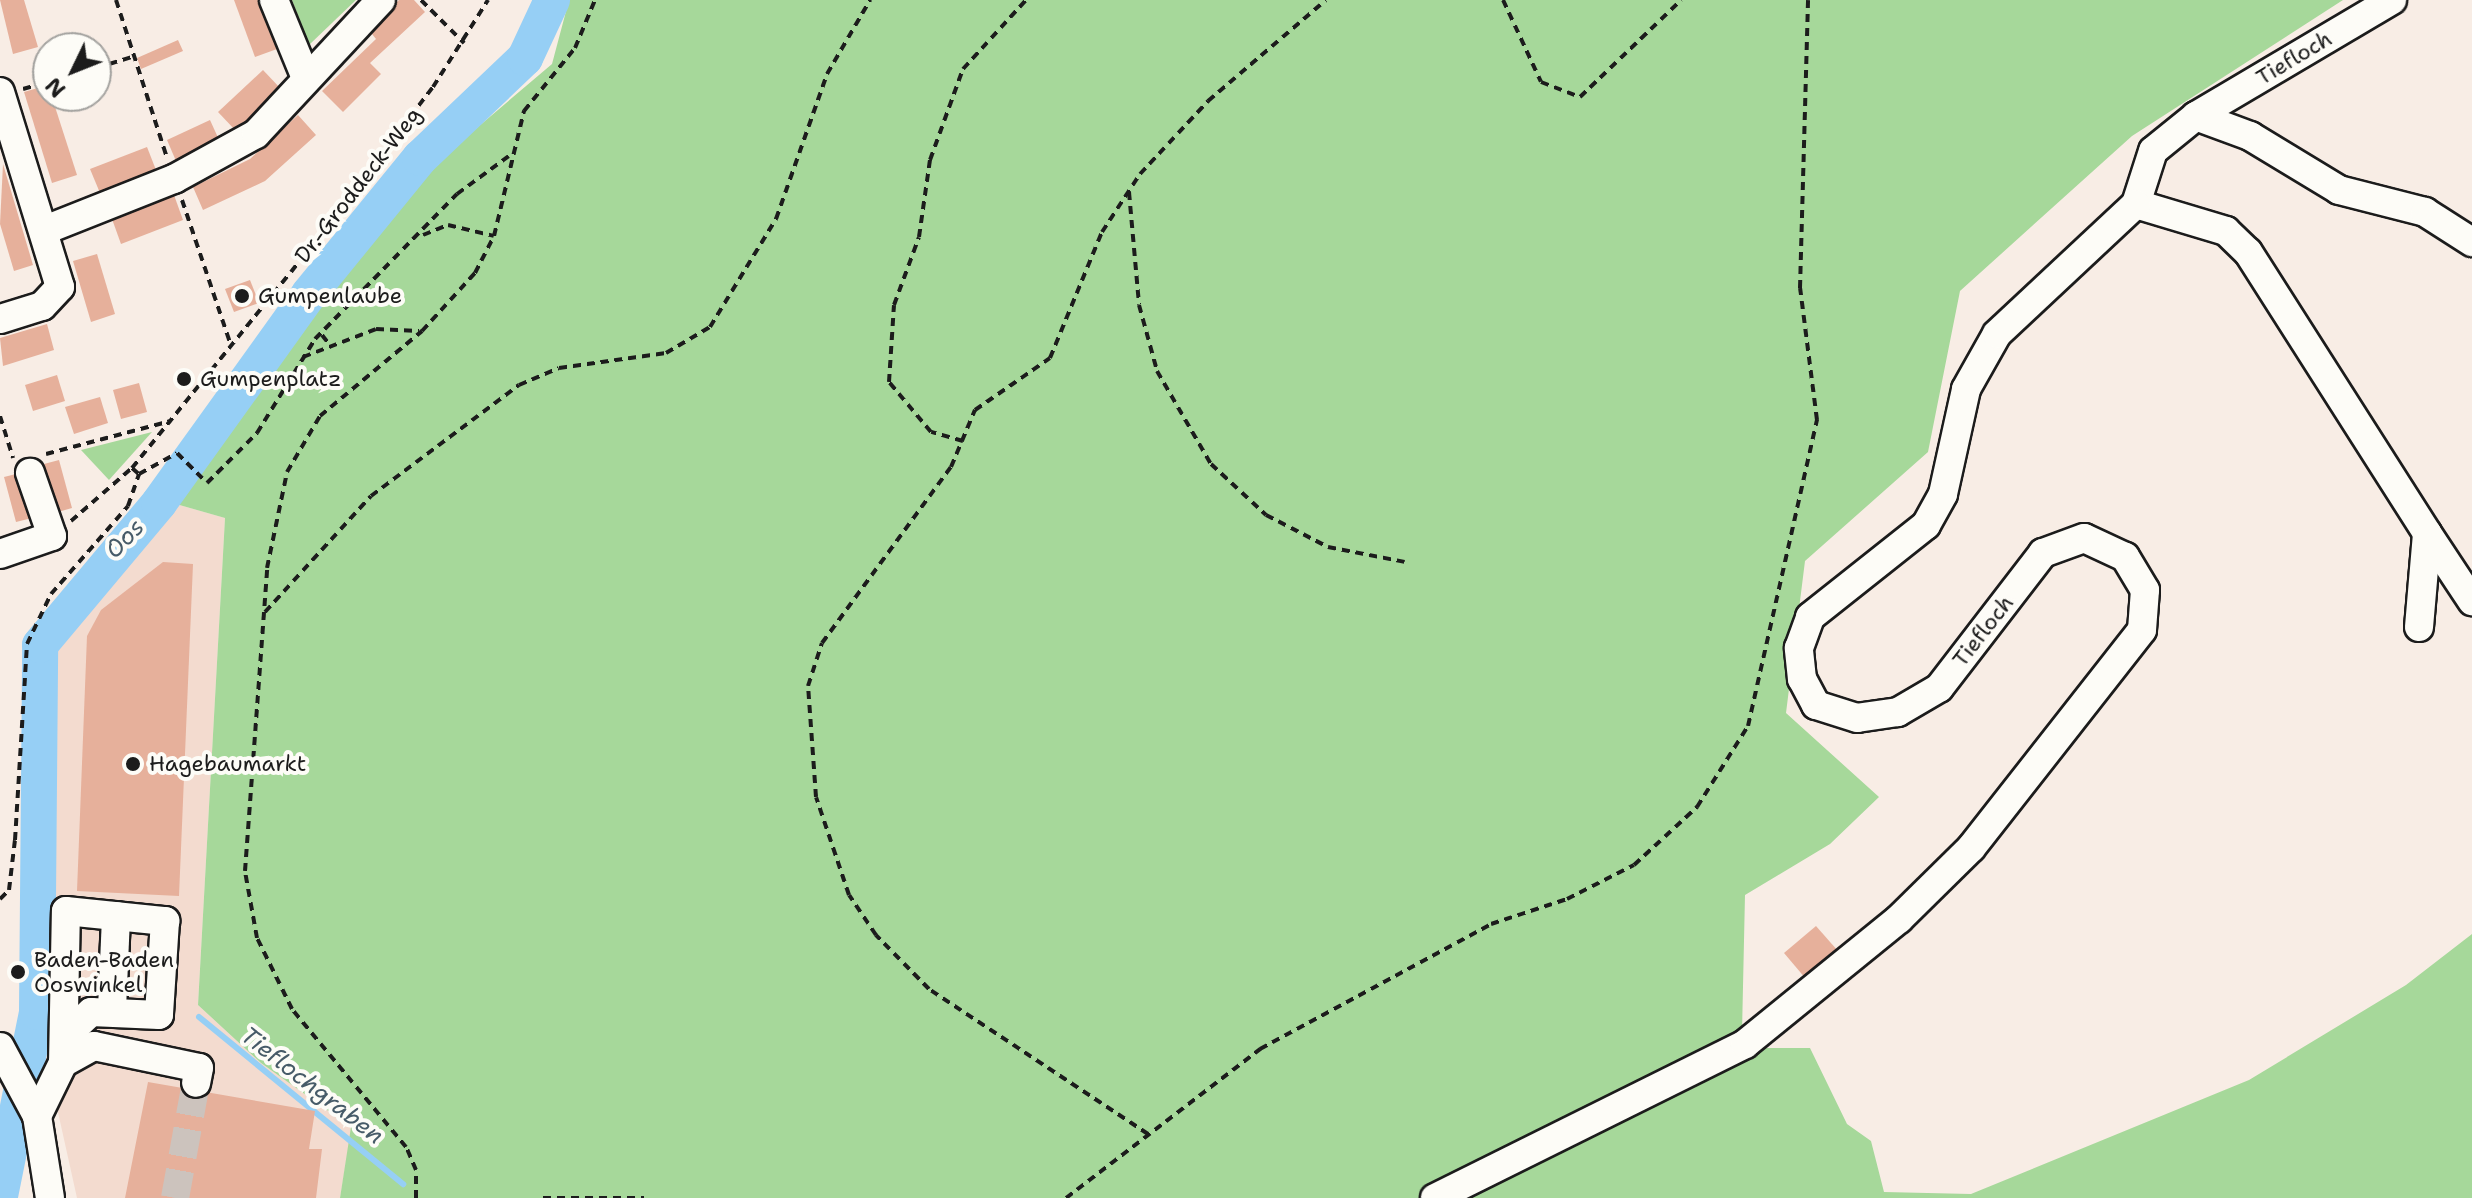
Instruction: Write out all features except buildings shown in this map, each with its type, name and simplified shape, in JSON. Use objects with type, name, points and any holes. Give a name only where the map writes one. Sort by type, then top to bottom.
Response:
[{"type":"street","points":[[274,0],[306,78]]},
{"type":"street","points":[[45,230],[225,152],[256,134],[381,0]]},
{"type":"street","name":"Tiefloch","points":[[1435,1198],[1745,1044],[1899,919],[1971,848],[2142,630],[2145,590],[2125,557],[2084,538],[2043,553],[1939,688],[1898,712],[1857,718],[1816,705],[1802,679],[1799,648],[1810,617],[1926,525],[1943,494],[1966,389],[1997,334],[2136,204],[2153,151],[2196,116],[2392,0]]},
{"type":"street","points":[[0,92],[45,230],[60,287],[42,306],[0,319]]},
{"type":"street","points":[[2196,116],[2250,136],[2339,190],[2425,212],[2472,242]]},
{"type":"street","points":[[2136,204],[2226,231],[2248,252],[2472,601]]},
{"type":"street","points":[[0,554],[52,536],[22,469]]},
{"type":"street","points":[[2419,627],[2427,533]]},
{"type":"street","points":[[37,1116],[64,1050],[91,1012],[112,1009],[159,1015],[165,921],[66,911],[64,1050]]},
{"type":"street","points":[[112,1009],[116,916]]},
{"type":"street","points":[[64,1050],[94,1046],[199,1068],[196,1083]]},
{"type":"street","points":[[3,1050],[37,1116],[50,1198]]},
{"type":"path","points":[[421,0],[464,43]]},
{"type":"path","name":"Dr.-Groddeck-Weg","points":[[52,536],[132,468],[171,421],[464,43],[488,0]]},
{"type":"path","points":[[416,1198],[416,1170],[406,1147],[292,1009],[257,938],[245,871],[264,614],[278,509],[293,461],[331,404],[422,331],[475,273],[494,236],[509,156],[524,111],[575,48],[595,0]]},
{"type":"path","points":[[264,614],[371,496],[519,385],[559,368],[666,353],[710,327],[776,219],[827,74],[870,0]]},
{"type":"path","points":[[963,441],[931,432],[889,382],[894,305],[919,237],[930,160],[963,69],[1026,0]]},
{"type":"path","points":[[1148,1134],[993,1035],[908,968],[849,895],[816,797],[805,717],[822,643],[931,497],[985,400],[1050,358],[1102,232],[1129,190],[1208,101],[1326,0]]},
{"type":"path","points":[[1503,0],[1541,82],[1580,97],[1681,0]]},
{"type":"path","points":[[1066,1198],[1260,1049],[1491,924],[1567,899],[1634,865],[1697,807],[1748,726],[1817,420],[1800,288],[1808,0]]},
{"type":"path","points":[[112,63],[132,57]]},
{"type":"path","points":[[0,899],[9,890],[15,840],[27,644],[51,594],[128,506],[139,474],[177,453],[207,483],[257,433],[303,357],[322,335],[457,194],[509,156]]},
{"type":"path","points":[[1129,190],[1139,305],[1157,371],[1211,464],[1266,515],[1328,547],[1405,562]]},
{"type":"path","points":[[419,236],[448,225],[494,236]]},
{"type":"path","points":[[303,357],[376,329],[422,331]]},
{"type":"path","points":[[322,335],[332,348]]},
{"type":"path","points":[[0,416],[22,469]]},
{"type":"path","points":[[0,468],[22,469],[171,421]]},
{"type":"path","points":[[132,468],[139,474]]},
{"type":"path","points":[[543,1198],[644,1198]]},
{"type":"shaded area","points":[[169,502],[225,518],[198,1005],[261,1063],[352,1127],[340,1198],[77,1198],[42,1040],[50,643]]},
{"type":"green space","points":[[292,0],[356,0],[309,45]]},
{"type":"green space","points":[[569,0],[2343,0],[2132,136],[1960,291],[1928,452],[1805,561],[1786,713],[1879,797],[1830,844],[1745,895],[1742,1033],[1756,1048],[1810,1048],[1847,1124],[1871,1141],[1884,1192],[1971,1194],[2249,1080],[2406,985],[2472,934],[2472,1198],[340,1198],[351,1127],[261,1063],[198,1005],[225,518],[169,502],[349,255],[426,171],[552,64]]},
{"type":"green space","points":[[152,432],[109,480],[81,450]]},
{"type":"waterway","name":"Oos","points":[[0,1196],[37,1012],[40,645],[159,503],[309,294],[420,158],[525,58],[552,0]]},
{"type":"waterway","name":"Tieflochgraben","points":[[199,1017],[403,1184]]},
{"type":"tunnel","points":[[175,1198],[196,1083]]},
{"type":"place","name":"Gumpenlaube","points":[[242,296]]},
{"type":"place","name":"Gumpenplatz","points":[[184,379]]},
{"type":"place","name":"Hagebaumarkt","points":[[133,764]]},
{"type":"place","name":"Baden-Baden Ooswinkel","points":[[18,972]]}]
